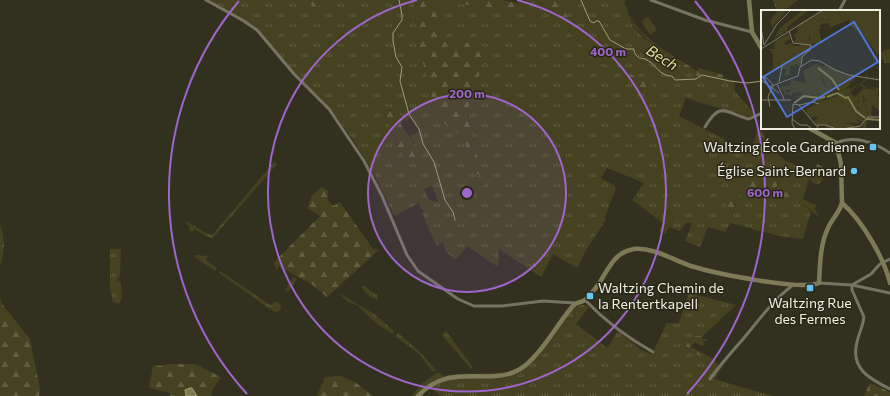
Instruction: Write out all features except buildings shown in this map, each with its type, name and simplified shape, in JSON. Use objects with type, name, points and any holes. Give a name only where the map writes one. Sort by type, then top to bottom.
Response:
[{"type":"street","points":[[206,0],[244,20],[257,30],[294,74],[330,109],[364,160],[382,196],[407,255],[418,271],[458,299],[474,306],[502,306],[543,301],[575,303],[585,300],[596,287],[613,261],[627,251],[635,249],[652,251],[714,272],[745,278],[793,284],[812,285],[819,283],[852,285],[890,293]]},
{"type":"street","points":[[651,0],[710,21],[752,32]]},
{"type":"street","points":[[749,0],[752,32],[761,47]]},
{"type":"street","points":[[840,10],[845,0]]},
{"type":"street","points":[[705,127],[712,115],[718,111],[729,111],[749,119],[761,113]]},
{"type":"street","points":[[811,129],[836,143],[841,164],[842,203],[840,210],[826,232],[820,260],[819,283]]},
{"type":"street","points":[[836,143],[844,140],[857,140],[874,144],[890,152]]},
{"type":"street","points":[[842,203],[858,222],[884,262],[890,283]]},
{"type":"street","points":[[852,285],[890,259]]},
{"type":"street","points":[[710,379],[764,314],[793,284]]},
{"type":"street","points":[[852,285],[852,290],[864,317],[857,344],[858,362],[865,376],[890,389]]},
{"type":"street","points":[[585,300],[599,314],[626,336],[653,352]]},
{"type":"street","points":[[418,396],[436,382],[446,378],[473,375],[495,376],[517,371],[526,365],[545,346],[575,303]]},
{"type":"green space","points":[[203,0],[310,0],[313,8],[332,0],[414,0],[417,40],[449,128],[464,138],[471,169],[481,171],[466,109],[468,43],[441,41],[440,1],[523,8],[538,1],[590,53],[666,93],[634,76],[595,48],[555,0],[626,0],[624,2],[633,25],[649,43],[673,59],[700,72],[722,81],[724,78],[735,81],[734,90],[755,115],[745,116],[686,98],[679,116],[739,147],[751,151],[757,131],[761,130],[768,144],[776,152],[775,154],[780,160],[781,166],[778,168],[770,186],[743,179],[729,223],[744,185],[780,195],[806,207],[811,212],[803,239],[779,236],[730,223],[725,232],[708,227],[700,247],[685,241],[692,223],[687,222],[680,231],[669,227],[674,216],[667,212],[663,223],[632,200],[644,183],[607,168],[601,178],[615,186],[615,191],[605,216],[606,220],[588,247],[577,268],[553,254],[541,277],[499,249],[498,267],[467,246],[456,260],[446,252],[443,243],[440,243],[438,246],[435,243],[422,213],[424,211],[421,209],[419,203],[394,216],[379,183],[361,152],[329,108],[317,94],[314,96],[257,32],[230,14]],"holes":[[[395,110],[406,121],[410,118],[418,129],[419,131],[410,136],[420,154],[392,148],[397,141],[383,111]],[[432,186],[438,201],[437,202],[429,200],[424,189]]]},
{"type":"green space","points":[[310,0],[332,0],[312,8]]},
{"type":"green space","points":[[414,0],[501,0],[518,3],[527,0],[555,0],[595,48],[634,76],[668,94],[645,90],[624,78],[590,53],[538,1],[523,8],[502,10],[441,1],[441,41],[468,43],[486,47],[473,101],[466,110],[481,171],[479,175],[471,169],[464,138],[449,128],[436,113],[417,40]]},
{"type":"green space","points":[[773,0],[798,0],[785,10],[777,10]]},
{"type":"green space","points":[[630,15],[643,32],[659,47],[697,71],[699,68],[723,75],[723,80],[693,75],[654,47],[634,26]]},
{"type":"green space","points":[[648,17],[657,30],[650,35],[641,21]]},
{"type":"green space","points":[[890,49],[890,63],[885,63],[880,58],[880,53]]},
{"type":"green space","points":[[395,110],[405,119],[400,123],[421,154],[418,160],[408,161],[401,155],[404,151],[394,151],[392,148],[397,141],[383,111]]},
{"type":"green space","points":[[776,152],[784,160],[812,172],[815,172],[817,164],[823,167],[819,175],[823,178],[823,181],[816,185],[809,179],[791,169],[790,165],[782,166],[783,169],[776,188],[816,205],[815,209],[819,216],[794,200],[744,185],[729,223],[723,224],[722,219],[736,182],[743,179],[770,185],[778,168],[781,166],[779,164],[780,160],[775,154]]},
{"type":"green space","points":[[274,162],[277,164],[212,239],[194,229],[193,232],[189,230],[190,227],[185,222],[186,221],[212,235]]},
{"type":"green space","points":[[790,165],[792,169],[809,179],[803,199],[776,189],[783,169],[782,166]]},
{"type":"green space","points":[[479,175],[484,179],[486,184],[480,189],[475,185]]},
{"type":"green space","points":[[321,187],[329,191],[327,198],[333,206],[340,202],[373,249],[379,250],[327,297],[311,284],[278,266],[277,271],[274,264],[278,258],[320,216],[307,208],[312,196]]},
{"type":"green space","points":[[667,212],[674,216],[666,234],[659,231]]},
{"type":"green space","points":[[0,224],[4,245],[0,266]]},
{"type":"green space","points":[[110,249],[121,249],[120,276],[117,280],[121,282],[122,298],[119,304],[113,302],[110,290]]},
{"type":"green space","points":[[195,255],[207,256],[206,260],[217,268],[215,271],[195,257]]},
{"type":"green space","points":[[220,271],[272,306],[271,310],[219,273]]},
{"type":"green space","points":[[293,277],[297,279],[288,292],[285,290]]},
{"type":"green space","points":[[364,286],[377,295],[378,300],[369,296],[361,287]]},
{"type":"green space","points":[[339,293],[374,314],[394,331],[392,334],[376,323],[357,305],[348,302]]},
{"type":"green space","points":[[689,293],[736,305],[704,335],[695,336],[686,345],[686,348],[723,366],[714,379],[773,396],[440,396],[430,387],[421,393],[424,396],[412,396],[420,385],[438,372],[444,376],[498,373],[515,369],[525,364],[542,347],[571,310],[582,305],[589,307],[576,324],[607,348],[618,331],[640,349],[652,354],[667,323],[679,323]]},
{"type":"green space","points":[[0,296],[2,304],[30,339],[40,389],[39,396],[0,396]]},
{"type":"green space","points":[[274,302],[278,302],[281,307],[278,312],[274,312],[271,309],[271,305]]},
{"type":"green space","points":[[446,331],[473,367],[471,369],[442,335]]},
{"type":"green space","points":[[398,333],[420,352],[436,370],[433,372],[419,354],[395,336]]},
{"type":"green space","points":[[704,335],[702,339],[707,339],[707,342],[703,340],[704,345],[701,346],[695,342],[690,347],[709,356],[718,364],[717,366],[686,348],[686,345],[695,336]]},
{"type":"green space","points":[[195,364],[221,377],[214,387],[211,396],[197,396],[192,388],[185,392],[186,396],[170,396],[172,393],[149,388],[153,366]]},
{"type":"green space","points":[[341,376],[355,382],[373,396],[317,396],[325,377]]},
{"type":"green space","points":[[870,383],[890,392],[890,396],[864,396]]},
{"type":"water","points":[[192,388],[197,396],[186,396],[185,390]]},
{"type":"waterway","points":[[399,0],[402,20],[393,33],[393,41],[396,57],[402,67],[400,81],[409,114],[419,129],[423,144],[434,162],[445,200],[453,212],[455,220]]},
{"type":"waterway","name":"Bech","points":[[581,0],[590,21],[594,23],[599,21],[610,40],[626,49],[634,49],[638,57],[649,61],[661,72],[668,76],[672,76],[675,80],[696,79],[702,75],[747,83],[761,81]]},
{"type":"place","name":"Waltzing École Gardienne","points":[[873,147]]},
{"type":"place","name":"Église Saint-Bernard","points":[[854,171]]},
{"type":"place","name":"Waltzing Rue des Fermes","points":[[810,288]]},
{"type":"place","name":"Waltzing Chemin de la Rentertkapell","points":[[590,296]]}]
